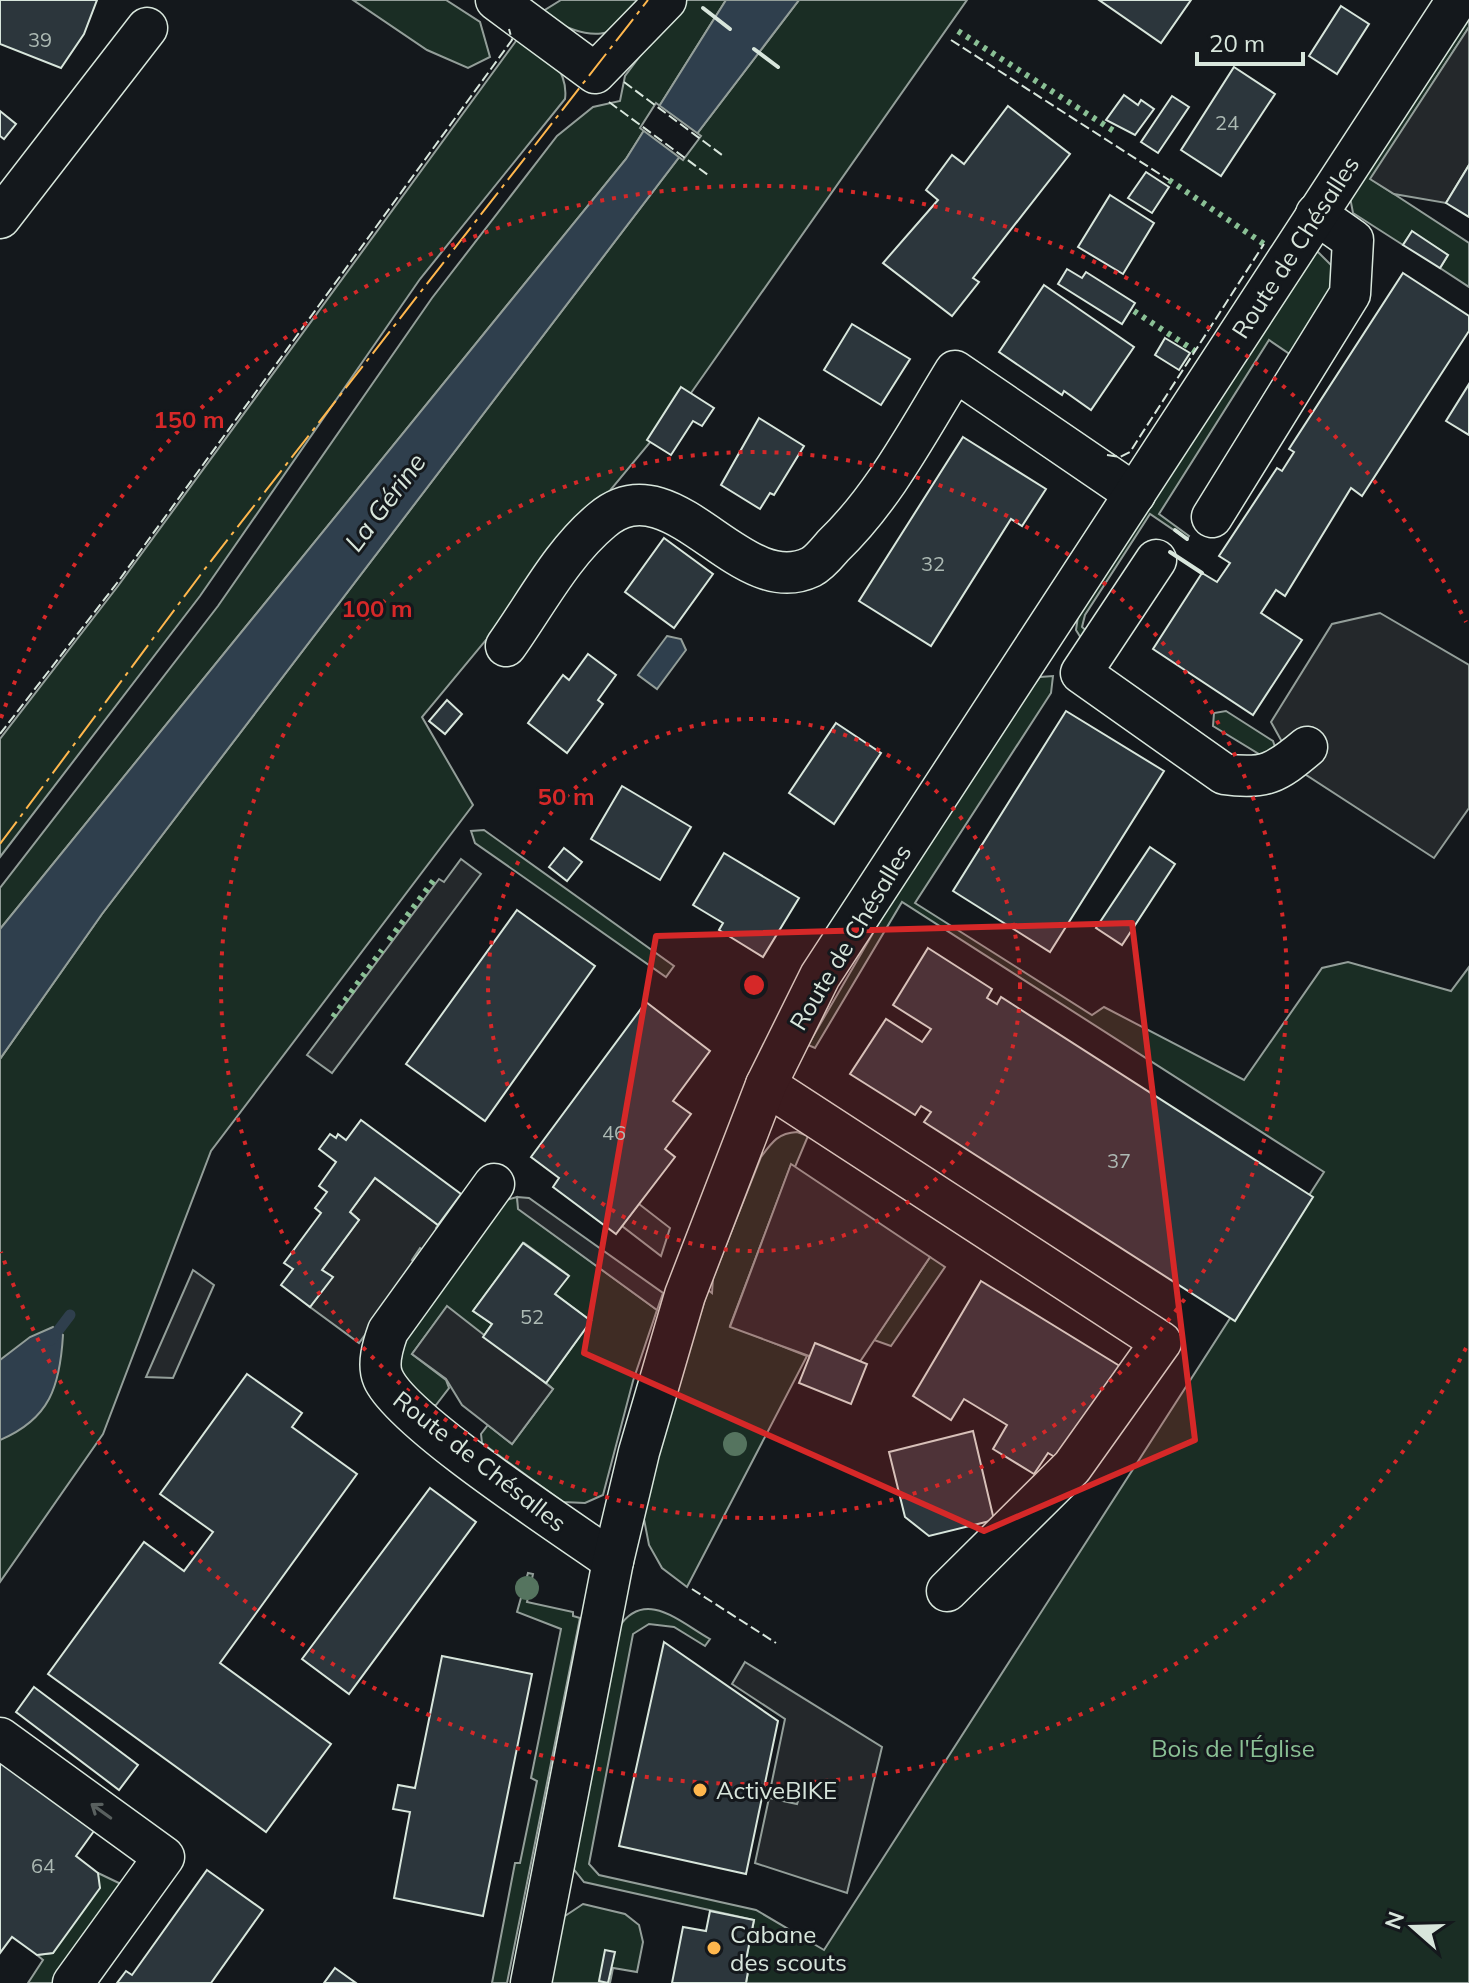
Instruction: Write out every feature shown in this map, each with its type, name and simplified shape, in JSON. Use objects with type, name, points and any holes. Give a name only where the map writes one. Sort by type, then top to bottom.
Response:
[{"type":"street","points":[[496,0],[595,73],[666,0]]},
{"type":"street","name":"Route de Chésalles","points":[[531,1983],[613,1561],[639,1452],[685,1295],[766,1085],[820,976],[1457,0]]},
{"type":"street","points":[[0,218],[147,28]]},
{"type":"street","points":[[1212,517],[1350,294],[1353,240],[1316,214]]},
{"type":"street","points":[[506,646],[572,552],[602,520],[618,509],[639,504],[665,509],[760,567],[782,574],[812,566],[837,542],[886,482],[955,371],[1135,494]]},
{"type":"street","points":[[1081,673],[1156,560]]},
{"type":"street","points":[[1038,643],[1224,774],[1251,778],[1278,771],[1307,747]]},
{"type":"street","points":[[766,1085],[1161,1342],[1072,1467],[947,1591]]},
{"type":"street","name":"Route de Chésalles","points":[[494,1184],[388,1331],[382,1348],[381,1374],[390,1392],[440,1434],[538,1510],[613,1561]]},
{"type":"street","points":[[0,1738],[164,1857],[73,1983]]},
{"type":"highlighted area","points":[[1132,923],[1195,1440],[984,1531],[584,1353],[656,936]]},
{"type":"green space","points":[[353,0],[446,0],[480,22],[490,57],[468,68],[427,50]]},
{"type":"green space","points":[[561,0],[656,0],[627,24],[601,34],[574,30],[540,13]]},
{"type":"green space","points":[[682,0],[726,0],[626,159],[0,929],[0,888],[218,606],[432,298],[557,136],[593,107],[620,101],[625,76]]},
{"type":"green space","points":[[799,0],[967,0],[691,393],[422,717],[473,805],[211,1151],[103,1434],[0,1582],[0,1059],[102,914]]},
{"type":"green space","points":[[1469,12],[1469,27],[1371,179],[1469,243],[1469,287],[1440,268],[1448,255],[1412,232],[1403,245],[1353,213],[1349,192]]},
{"type":"green space","points":[[524,30],[554,60],[563,79],[565,99],[420,279],[200,596],[0,857],[0,739],[118,586]]},
{"type":"green space","points":[[1318,252],[1332,266],[1338,295],[1297,359],[1269,340],[1159,514],[1189,536],[1187,539],[1150,514],[1085,615],[1082,627],[1090,634],[1084,643],[1076,630],[1078,616],[1308,255]]},
{"type":"green space","name":"Bois de l'Église","points":[[1053,676],[1051,693],[915,903],[1092,1015],[1104,1007],[1244,1080],[1322,968],[1348,962],[1451,991],[1469,967],[1469,1983],[746,1983],[749,1967],[745,1965],[754,1920],[584,1882],[572,1867],[619,1627],[640,1610],[663,1612],[710,1639],[705,1646],[674,1627],[649,1624],[633,1634],[589,1864],[599,1875],[756,1910],[824,1950],[1324,1172],[902,902],[815,1048],[808,1045],[894,897],[1022,700],[1040,677]]},
{"type":"green space","points":[[1226,711],[1273,741],[1278,756],[1259,754],[1213,726],[1214,713]]},
{"type":"green space","points":[[484,830],[674,966],[666,977],[475,843],[471,831]]},
{"type":"green space","points":[[797,1132],[808,1136],[795,1167],[791,1165],[730,1326],[807,1356],[687,1587],[662,1568],[649,1545],[643,1514],[664,1428],[708,1290],[712,1293],[713,1278],[761,1157],[776,1139]]},
{"type":"green space","points":[[517,1197],[519,1209],[657,1310],[633,1381],[603,1495],[585,1503],[563,1502],[482,1443],[481,1434],[488,1425],[512,1444],[553,1389],[546,1383],[591,1321],[555,1294],[568,1275],[524,1243],[473,1311],[492,1324],[483,1337],[447,1307],[412,1354],[446,1380],[449,1388],[436,1405],[430,1405],[400,1372],[402,1348],[415,1324],[506,1200]]},
{"type":"green space","points":[[930,1257],[945,1267],[891,1346],[874,1340]]},
{"type":"green space","points":[[528,1573],[533,1574],[527,1602],[573,1612],[573,1616],[580,1618],[507,1983],[492,1983],[515,1863],[520,1863],[537,1781],[531,1778],[561,1629],[517,1612]]},
{"type":"green space","points":[[98,1873],[121,1884],[59,1983],[28,1983],[43,1960],[37,1955],[53,1953]]},
{"type":"green space","points":[[583,1904],[625,1914],[639,1925],[643,1942],[637,1972],[613,1968],[610,1983],[548,1983],[562,1918]]},
{"type":"shaded area","points":[[1469,27],[1469,165],[1446,203],[1394,194],[1370,179]]},
{"type":"shaded area","points":[[1380,613],[1469,665],[1469,808],[1434,858],[1297,769],[1271,722],[1332,624]]},
{"type":"shaded area","points":[[461,859],[481,874],[332,1073],[307,1055],[439,879],[444,882]]},
{"type":"shaded area","points":[[791,1164],[930,1257],[853,1372],[730,1327]]},
{"type":"shaded area","points":[[375,1178],[438,1225],[436,1228],[441,1232],[427,1252],[420,1248],[412,1260],[417,1264],[359,1343],[310,1307],[332,1277],[322,1270],[359,1220],[350,1212]]},
{"type":"shaded area","points":[[517,1197],[529,1198],[663,1293],[657,1310],[518,1209]]},
{"type":"shaded area","points":[[639,1204],[670,1228],[661,1256],[622,1226]]},
{"type":"shaded area","points":[[193,1270],[214,1285],[173,1378],[146,1377]]},
{"type":"shaded area","points":[[447,1306],[553,1389],[512,1444],[462,1405],[446,1379],[412,1354]]},
{"type":"shaded area","points":[[745,1662],[882,1747],[847,1893],[755,1863],[769,1798],[797,1804],[801,1793],[771,1786],[785,1719],[732,1684]]},
{"type":"water","name":"La Gérine","points":[[726,0],[799,0],[102,914],[0,1059],[0,929],[626,159]]},
{"type":"water","points":[[667,636],[681,639],[686,650],[657,689],[638,675]]},
{"type":"water","points":[[53,1327],[63,1335],[59,1370],[49,1399],[31,1422],[0,1440],[0,1360],[30,1337]]},
{"type":"pier","points":[[656,103],[701,136],[683,160],[640,128]]},
{"type":"building","points":[[0,0],[97,0],[84,34],[61,68],[0,44]]},
{"type":"building","points":[[1099,0],[1191,0],[1161,43]]},
{"type":"building","points":[[1341,6],[1369,24],[1337,74],[1309,56]]},
{"type":"building","points":[[1234,67],[1275,94],[1221,176],[1181,150]]},
{"type":"building","points":[[1124,95],[1138,105],[1141,100],[1154,109],[1135,135],[1106,120]]},
{"type":"building","points":[[1172,96],[1189,107],[1158,153],[1141,142]]},
{"type":"building","points":[[1008,106],[1070,154],[973,278],[979,282],[952,316],[883,263],[938,200],[926,190],[952,155],[964,164]]},
{"type":"building","points":[[0,111],[16,124],[4,139],[0,136]]},
{"type":"building","points":[[1469,165],[1469,217],[1446,203]]},
{"type":"building","points":[[1146,172],[1169,187],[1152,213],[1128,198]]},
{"type":"building","points":[[1110,195],[1154,223],[1123,274],[1078,247]]},
{"type":"building","points":[[1412,231],[1448,255],[1440,268],[1403,245]]},
{"type":"building","points":[[1067,269],[1082,278],[1086,272],[1135,303],[1122,324],[1058,284]]},
{"type":"building","points":[[1403,273],[1469,316],[1469,331],[1362,496],[1351,488],[1285,596],[1276,590],[1261,613],[1302,640],[1253,715],[1153,649],[1202,573],[1217,582],[1230,563],[1219,556],[1277,468],[1282,471],[1294,452],[1289,449]]},
{"type":"building","points":[[1044,285],[1134,347],[1091,410],[1064,391],[1062,395],[999,352]]},
{"type":"building","points":[[852,324],[910,359],[881,405],[824,370]]},
{"type":"building","points":[[1165,338],[1190,353],[1179,370],[1155,355]]},
{"type":"building","points":[[1469,384],[1469,435],[1446,421]]},
{"type":"building","points":[[681,387],[714,408],[702,426],[693,421],[671,455],[647,440]]},
{"type":"building","points":[[759,418],[804,446],[774,495],[770,493],[760,509],[721,485]]},
{"type":"building","points":[[963,437],[1046,489],[1022,526],[1011,519],[931,646],[859,601]]},
{"type":"building","points":[[664,538],[713,574],[674,628],[625,592]]},
{"type":"building","points":[[588,654],[616,675],[598,700],[603,704],[567,753],[528,723],[563,675],[569,680]]},
{"type":"building","points":[[447,700],[462,714],[445,734],[429,721]]},
{"type":"building","points":[[1066,711],[1164,771],[1050,952],[953,891]]},
{"type":"building","points":[[836,723],[881,753],[834,824],[789,793]]},
{"type":"building","points":[[622,786],[691,827],[660,880],[591,839]]},
{"type":"building","points":[[1150,847],[1175,864],[1122,945],[1096,928]]},
{"type":"building","points":[[564,848],[582,862],[567,881],[549,867]]},
{"type":"building","points":[[724,853],[799,898],[763,957],[719,930],[723,923],[693,905]]},
{"type":"building","points":[[517,910],[595,966],[485,1121],[406,1064]]},
{"type":"building","points":[[928,948],[992,989],[987,998],[997,1004],[1001,997],[1313,1197],[1235,1321],[924,1122],[931,1112],[921,1106],[915,1115],[850,1074],[886,1019],[922,1042],[931,1029],[893,1005]]},
{"type":"building","points":[[646,1002],[710,1051],[673,1101],[691,1114],[665,1149],[675,1157],[616,1234],[553,1187],[559,1178],[531,1157]]},
{"type":"building","points":[[361,1120],[461,1194],[438,1225],[375,1178],[350,1212],[359,1220],[322,1270],[333,1277],[310,1307],[281,1285],[293,1269],[284,1263],[321,1213],[315,1208],[327,1192],[319,1186],[336,1162],[319,1149],[330,1134],[336,1138],[338,1134],[346,1140]]},
{"type":"building","points":[[523,1243],[569,1276],[555,1294],[591,1321],[546,1383],[483,1337],[492,1324],[473,1311]]},
{"type":"building","points":[[981,1281],[1123,1368],[1065,1463],[1048,1453],[1034,1474],[993,1449],[1007,1425],[964,1399],[951,1420],[913,1396]]},
{"type":"building","points":[[815,1343],[867,1364],[851,1404],[799,1383]]},
{"type":"building","points":[[247,1374],[302,1413],[292,1427],[357,1474],[220,1663],[331,1744],[266,1832],[48,1674],[144,1542],[184,1571],[213,1532],[160,1494]]},
{"type":"building","points":[[973,1431],[994,1520],[929,1536],[905,1517],[889,1452]]},
{"type":"building","points":[[430,1488],[476,1522],[349,1694],[302,1659]]},
{"type":"building","points":[[664,1642],[778,1721],[746,1874],[619,1846]]},
{"type":"building","points":[[442,1656],[532,1674],[483,1916],[394,1898],[410,1812],[393,1809],[398,1785],[415,1788]]},
{"type":"building","points":[[34,1687],[138,1765],[119,1790],[16,1712]]},
{"type":"building","points":[[0,1761],[94,1831],[76,1856],[98,1873],[100,1888],[53,1953],[37,1955],[12,1937],[0,1953]]},
{"type":"building","points":[[207,1870],[263,1910],[211,1983],[117,1983],[126,1971],[132,1975]]},
{"type":"building","name":"Cabane des scouts","points":[[710,1911],[754,1920],[745,1965],[749,1966],[746,1983],[672,1983],[683,1927],[706,1931]]},
{"type":"building","points":[[605,1950],[615,1952],[608,1983],[599,1981]]},
{"type":"building","points":[[335,1968],[356,1983],[324,1983]]},
{"type":"waterway","points":[[51,1340],[70,1315]]},
{"type":"hedge","points":[[958,31],[1117,133]]},
{"type":"hedge","points":[[1169,180],[1264,244]]},
{"type":"hedge","points":[[1134,311],[1195,351]]},
{"type":"hedge","points":[[389,940],[436,877]]},
{"type":"hedge","points":[[333,1017],[382,950]]},
{"type":"fence","points":[[0,734],[117,583],[512,40],[509,29]]},
{"type":"fence","points":[[951,40],[1169,180]]},
{"type":"fence","points":[[624,82],[722,155]]},
{"type":"fence","points":[[609,102],[708,175]]},
{"type":"fence","points":[[1107,455],[1120,457],[1130,452],[1264,244]]},
{"type":"fence","points":[[692,1589],[776,1643]]},
{"type":"wall","points":[[703,8],[730,29]]},
{"type":"wall","points":[[754,49],[778,67]]},
{"type":"wall","points":[[1175,530],[1187,539]]},
{"type":"wall","points":[[1170,552],[1202,573]]},
{"type":"power","points":[[0,844],[204,570],[648,0]]},
{"type":"place","name":"ActiveBIKE","points":[[700,1790]]},
{"type":"place","name":"Cabane des scouts","points":[[714,1948]]}]
